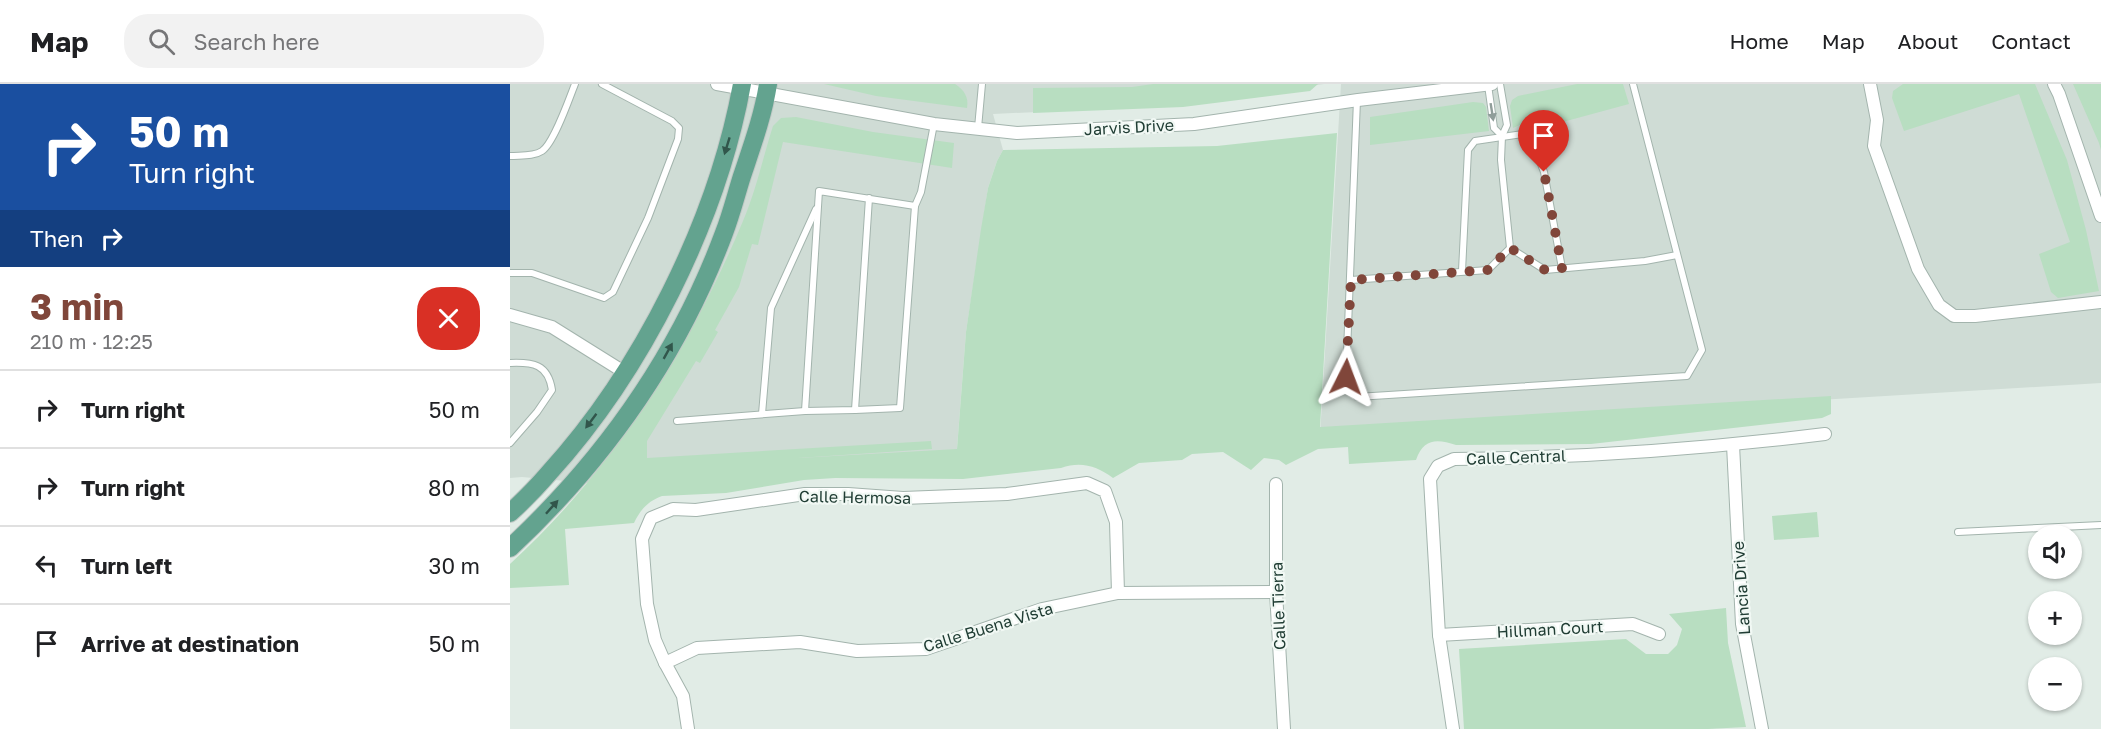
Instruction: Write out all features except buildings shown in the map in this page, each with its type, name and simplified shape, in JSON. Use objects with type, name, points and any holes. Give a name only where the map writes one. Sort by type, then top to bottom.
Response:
[{"type":"main road","points":[[510,513],[548,474],[597,414],[652,327],[675,283],[708,206],[737,115],[742,87]]},
{"type":"main road","points":[[510,548],[546,514],[585,470],[652,379],[691,308],[724,234],[760,121],[767,89]]},
{"type":"street","name":"Jarvis Drive","points":[[717,84],[767,89],[934,124],[1017,133],[1194,124],[1358,100],[1492,84]]},
{"type":"street","points":[[1870,84],[1877,120],[1874,146],[1918,269],[1939,305],[1954,316],[1975,316],[2101,302]]},
{"type":"street","points":[[2054,84],[2101,216]]},
{"type":"street","points":[[510,315],[552,327],[624,372]]},
{"type":"street","name":"Calle Central","points":[[1453,729],[1439,635],[1430,479],[1438,466],[1454,459],[1592,454],[1733,445],[1825,434]]},
{"type":"street","name":"Lancia Drive","points":[[1733,445],[1742,624],[1762,729]]},
{"type":"street","name":"Calle Hermosa","points":[[665,663],[654,640],[647,604],[642,539],[651,518],[673,509],[696,510],[805,494],[915,498],[1007,494],[1087,483],[1105,491],[1116,522],[1118,593]]},
{"type":"street","name":"Calle Tierra","points":[[1276,483],[1276,592],[1284,729]]},
{"type":"street","name":"Calle Buena Vista","points":[[665,663],[698,648],[800,642],[857,651],[926,649],[1042,609],[1118,593],[1276,592]]},
{"type":"street","name":"Hillman Court","points":[[1439,635],[1633,624],[1659,634]]},
{"type":"street","points":[[665,663],[683,696],[688,729]]},
{"type":"lane","points":[[510,156],[534,155],[543,150],[550,141],[575,84]]},
{"type":"lane","points":[[510,273],[532,273],[604,298],[613,292],[648,218],[678,139],[679,128],[602,84]]},
{"type":"lane","points":[[978,129],[982,84]]},
{"type":"lane","points":[[1488,84],[1494,129],[1502,136]]},
{"type":"lane","points":[[1500,84],[1507,125],[1502,136],[1501,160],[1510,248]]},
{"type":"lane","points":[[1358,100],[1346,377],[1357,397],[1687,376],[1702,350],[1633,84]]},
{"type":"lane","points":[[676,421],[805,411],[900,408],[915,206],[921,192],[934,124]]},
{"type":"lane","points":[[1462,271],[1468,150],[1475,141],[1528,133],[1544,172],[1562,268]]},
{"type":"lane","points":[[805,411],[819,191],[915,206]]},
{"type":"lane","points":[[855,410],[869,198]]},
{"type":"lane","points":[[762,414],[771,308],[818,205]]},
{"type":"lane","points":[[1510,248],[1545,270],[1646,261],[1677,255]]},
{"type":"lane","points":[[1351,280],[1488,270],[1510,248]]},
{"type":"lane","points":[[510,363],[526,362],[541,367],[550,377],[552,390],[537,412],[510,443]]},
{"type":"lane","points":[[1958,532],[2101,525]]},
{"type":"shaded area","points":[[510,84],[1324,84],[1168,106],[993,114],[1003,150],[988,188],[966,332],[956,461],[598,484],[522,477],[510,478]]},
{"type":"shaded area","points":[[1341,84],[2101,84],[2101,383],[1786,402],[1320,436]]},
{"type":"green space","points":[[824,84],[955,84],[965,94],[967,108],[876,96]]},
{"type":"green space","points":[[1153,84],[1318,84],[1310,91],[1183,107],[1033,113],[1033,88],[1132,87]]},
{"type":"green space","points":[[1577,84],[1623,84],[1629,104],[1548,126],[1543,115],[1513,128],[1510,106],[1512,100],[1518,96]]},
{"type":"green space","points":[[1903,84],[2035,84],[2067,160],[2086,230],[2099,291],[2058,298],[2051,292],[2039,254],[2070,242],[2019,94],[1904,131],[1892,98],[1893,91]]},
{"type":"green space","points":[[2073,84],[2101,84],[2101,150],[2099,143]]},
{"type":"green space","points":[[1473,102],[1483,103],[1486,107],[1489,131],[1370,145],[1370,117]]},
{"type":"green space","points":[[796,117],[873,132],[954,143],[952,168],[783,142],[758,245],[752,244],[739,287],[715,330],[718,332],[700,363],[696,361],[647,441],[647,458],[931,441],[932,449],[798,458],[957,449],[966,332],[981,229],[988,188],[1003,150],[1217,146],[1337,133],[1320,427],[1831,396],[1831,414],[1822,418],[1591,444],[1456,445],[1437,441],[1427,444],[1416,460],[1349,464],[1348,447],[1318,449],[1286,465],[1279,460],[1264,458],[1251,470],[1223,452],[1192,454],[1182,460],[1139,463],[1113,478],[1101,470],[1075,465],[963,479],[835,478],[804,480],[726,493],[662,496],[645,506],[634,523],[565,529],[569,585],[510,588],[510,564],[582,489],[645,405],[673,361],[699,315],[748,210],[773,126],[781,118]]},
{"type":"green space","points":[[1817,512],[1819,537],[1774,540],[1772,516]]},
{"type":"green space","points":[[1726,608],[1728,643],[1746,727],[1464,729],[1459,649],[1626,639],[1646,654],[1668,654],[1677,645],[1682,629],[1669,614]]},
{"type":"route","points":[[1346,377],[1351,280],[1488,270],[1510,248],[1545,270],[1562,268],[1544,172]]}]
